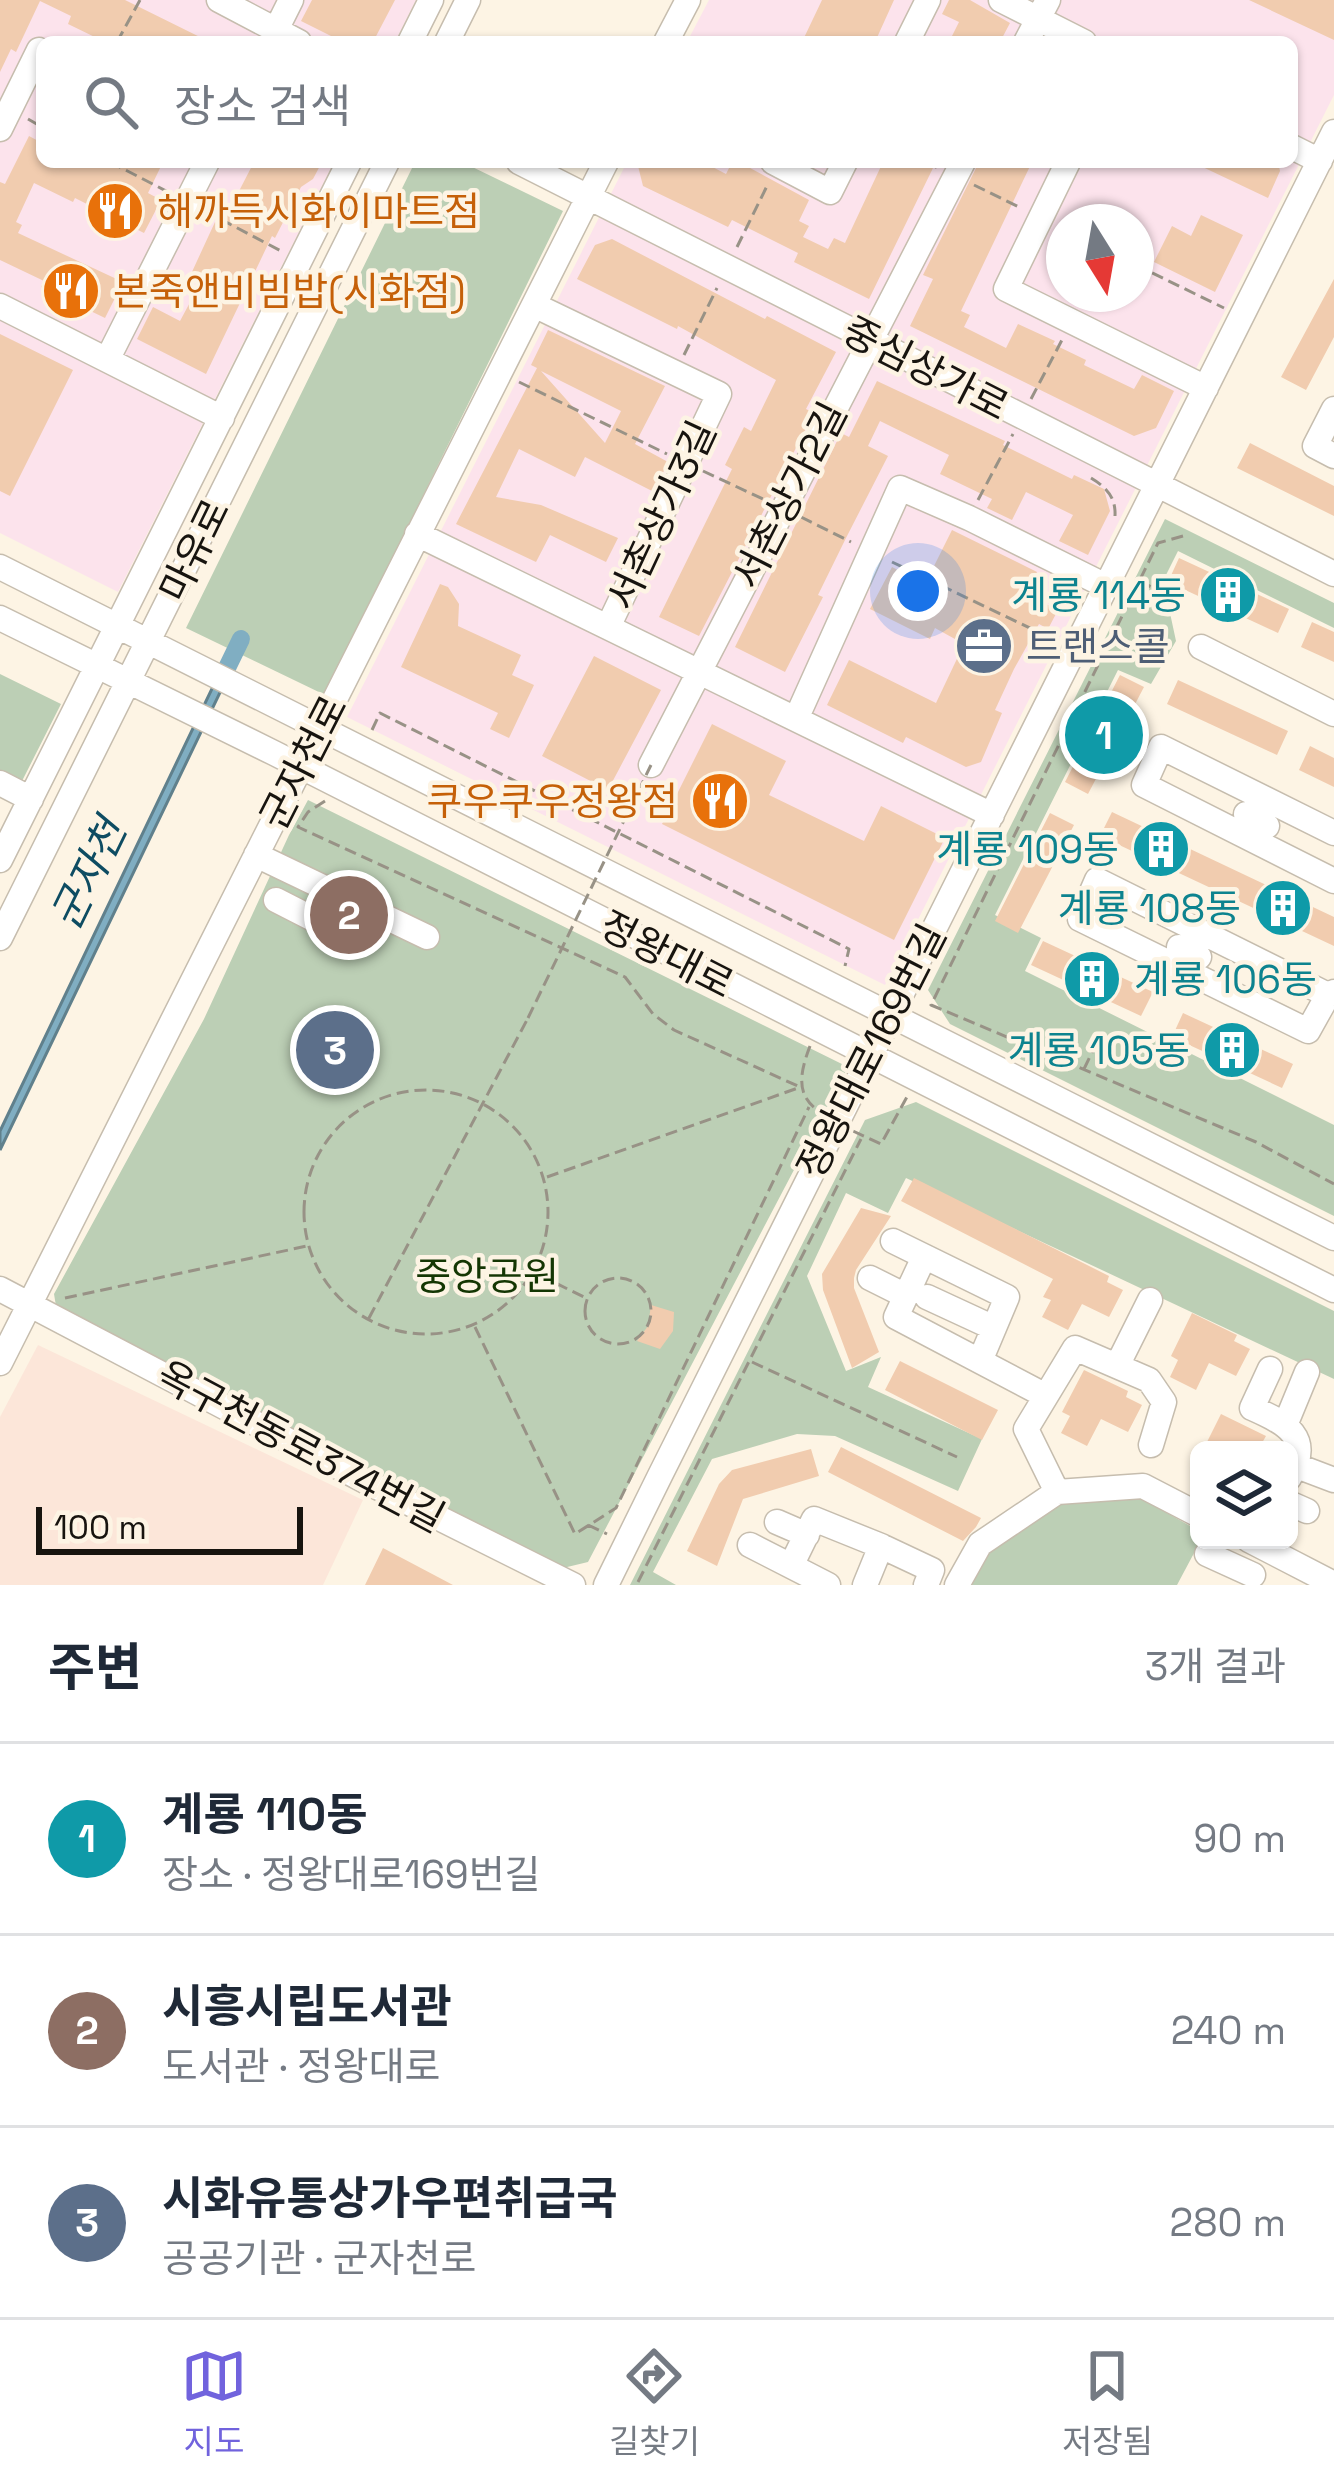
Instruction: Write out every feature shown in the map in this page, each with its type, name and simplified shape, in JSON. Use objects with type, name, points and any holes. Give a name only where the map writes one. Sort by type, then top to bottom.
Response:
[{"type":"street","points":[[219,0],[279,36]]},
{"type":"street","points":[[282,36],[291,0]]},
{"type":"street","points":[[413,36],[431,0]]},
{"type":"street","points":[[450,36],[468,0]]},
{"type":"street","points":[[669,36],[688,0]]},
{"type":"street","points":[[910,36],[928,0]]},
{"type":"street","points":[[1001,0],[1043,9],[1077,36]]},
{"type":"street","points":[[1029,36],[1043,9]]},
{"type":"street","points":[[0,129],[36,56]]},
{"type":"street","name":"정왕대로169번길","points":[[606,1585],[888,1014],[1334,132]]},
{"type":"street","points":[[1298,150],[1320,161]]},
{"type":"street","points":[[107,360],[204,168]]},
{"type":"street","name":"마유로","points":[[0,860],[347,168]]},
{"type":"street","name":"마유로","points":[[0,938],[384,168]]},
{"type":"street","name":"중심상가로","points":[[531,168],[1334,574]]},
{"type":"street","name":"군자천로","points":[[0,1363],[603,168]]},
{"type":"street","points":[[784,168],[830,192],[842,168]]},
{"type":"street","points":[[1065,168],[1006,289],[1206,388]]},
{"type":"street","name":"서촌상가2길","points":[[651,765],[959,169]]},
{"type":"street","name":"서촌상가3길","points":[[534,305],[719,394],[608,627]]},
{"type":"street","points":[[0,306],[222,418]]},
{"type":"street","points":[[1334,409],[1315,446],[1334,455]]},
{"type":"street","points":[[796,719],[900,488],[1106,586]]},
{"type":"street","name":"서촌상가3길","points":[[418,535],[992,814]]},
{"type":"street","name":"정왕대로","points":[[0,567],[1334,1238]]},
{"type":"street","name":"정왕대로","points":[[0,618],[1334,1290]]},
{"type":"street","points":[[1201,647],[1334,714]]},
{"type":"street","points":[[0,783],[31,799]]},
{"type":"street","points":[[1334,833],[1262,822],[1334,881]]},
{"type":"street","points":[[256,855],[427,938]]},
{"type":"street","points":[[276,900],[319,922],[335,893]]},
{"type":"street","points":[[1194,953],[1331,994],[1308,1031],[1194,953]]},
{"type":"street","points":[[893,1241],[1007,1297],[980,1361]]},
{"type":"street","points":[[925,1257],[917,1296],[896,1317],[1046,1396]]},
{"type":"street","points":[[870,1278],[994,1328]]},
{"type":"street","name":"옥구천동로374번길","points":[[0,1289],[369,1484],[573,1585]]},
{"type":"street","points":[[1117,1366],[1150,1300]]},
{"type":"street","points":[[1057,1492],[1026,1429],[1075,1348],[1149,1380],[1164,1402],[1151,1444]]},
{"type":"street","points":[[1270,1369],[1252,1408],[1286,1423],[1298,1441]]},
{"type":"street","points":[[1286,1423],[1307,1372]]},
{"type":"street","points":[[1298,1473],[1334,1480]]},
{"type":"street","points":[[957,1585],[980,1544],[1057,1492],[1143,1486],[1190,1510]]},
{"type":"street","points":[[791,1566],[814,1519],[932,1570],[926,1585]]},
{"type":"street","points":[[777,1522],[807,1535]]},
{"type":"street","points":[[750,1546],[829,1585]]},
{"type":"street","points":[[865,1585],[881,1546]]},
{"type":"street","points":[[1208,1554],[1250,1580],[1254,1549]]},
{"type":"street","points":[[1268,1549],[1334,1584]]},
{"type":"path","points":[[120,36],[140,0]]},
{"type":"path","points":[[959,169],[1041,218]]},
{"type":"path","points":[[1154,274],[1241,316]]},
{"type":"path","points":[[1091,478],[1108,488],[1116,508],[1115,524]]},
{"type":"path","points":[[1183,536],[1158,544],[931,1006],[1256,1142],[1334,1184]]},
{"type":"path","points":[[1139,581],[1180,602]]},
{"type":"path","points":[[380,713],[848,949]]},
{"type":"path","points":[[369,1320],[528,1018],[651,765]]},
{"type":"path","points":[[298,827],[625,977],[653,1015],[674,1030],[800,1088],[544,1178]]},
{"type":"path","points":[[1083,1070],[1100,1038]]},
{"type":"path","points":[[448,1091],[481,1103],[514,1126],[544,1178],[549,1216],[544,1247],[508,1302],[474,1324],[434,1334],[399,1331],[369,1320],[329,1287],[312,1257],[304,1227],[305,1193],[318,1154],[336,1129],[360,1109],[392,1094],[448,1091]]},
{"type":"path","points":[[474,1324],[575,1534],[616,1508],[809,1105]]},
{"type":"path","points":[[638,1582],[862,1136]]},
{"type":"path","points":[[65,1298],[309,1246]]},
{"type":"path","points":[[510,1256],[587,1299]]},
{"type":"path","points":[[611,1279],[632,1281],[651,1305],[648,1326],[636,1341],[622,1344],[600,1339],[586,1321],[587,1299],[611,1279]]},
{"type":"path","points":[[751,1361],[957,1457]]},
{"type":"shaded area","points":[[0,0],[416,0],[398,36],[36,36],[36,168],[331,168],[118,592],[0,533]]},
{"type":"shaded area","points":[[709,0],[1334,0],[1334,95],[1298,166],[1298,36],[690,36]]},
{"type":"shaded area","points":[[624,168],[1297,168],[885,985],[347,717]]},
{"type":"shaded area","points":[[38,1345],[363,1500],[323,1585],[0,1585],[0,1417]]},
{"type":"green space","points":[[412,168],[474,168],[563,211],[325,695],[186,628]]},
{"type":"green space","points":[[1165,519],[1334,603],[1334,628],[1178,551],[1151,605],[1170,613],[1176,641],[1151,684],[1118,670],[995,915],[1041,938],[1025,971],[1334,1125],[1334,1216],[950,1024],[928,990]]},
{"type":"green space","points":[[0,674],[61,704],[20,785],[0,776]]},
{"type":"green space","name":"중앙공원","points":[[308,800],[848,1067],[588,1562],[563,1568],[57,1312],[54,1294],[204,1019]]},
{"type":"green space","points":[[916,1102],[1334,1311],[1334,1379],[906,1178],[888,1213],[846,1193],[807,1276],[846,1371],[881,1357],[868,1387],[982,1439],[958,1491],[835,1436],[797,1434],[712,1459],[653,1572],[676,1585],[630,1585],[865,1120]]},
{"type":"green space","points":[[1137,1496],[1190,1526],[1190,1549],[1196,1549],[1177,1585],[972,1585],[988,1548],[1061,1501]]},
{"type":"water","points":[[231,649],[239,653],[0,1150],[0,1131]]},
{"type":"building","points":[[0,0],[125,0],[198,36],[93,36],[68,24],[71,16],[40,1],[16,52],[11,49],[0,72]]},
{"type":"building","points":[[312,0],[395,0],[376,36],[331,36],[301,21]]},
{"type":"building","points":[[822,0],[894,0],[878,36],[805,36]]},
{"type":"building","points":[[949,0],[970,0],[1010,23],[1003,36],[952,36],[959,22],[942,14]]},
{"type":"building","points":[[1249,0],[1334,0],[1334,40]]},
{"type":"building","points":[[29,136],[36,140],[36,168],[160,168],[148,193],[161,200],[144,233],[34,183],[16,222],[22,225],[18,233],[123,282],[105,318],[41,287],[44,281],[0,260],[0,182],[5,184]]},
{"type":"building","points":[[251,168],[319,168],[301,187],[275,238],[272,236],[206,374],[137,339],[153,307],[180,321],[202,280],[191,274],[215,222],[221,226]]},
{"type":"building","points":[[638,168],[714,168],[726,174],[729,168],[750,168],[809,200],[799,221],[809,226],[803,237],[828,249],[834,238],[845,243],[880,168],[933,168],[869,299],[794,262],[798,253],[732,220],[728,227],[643,186]]},
{"type":"building","points":[[976,168],[1029,168],[961,311],[970,315],[964,327],[1006,348],[1018,324],[1134,389],[1142,375],[1174,391],[1156,428],[1134,436],[910,326],[933,279],[923,275]]},
{"type":"building","points":[[1205,168],[1279,168],[1268,198]]},
{"type":"building","points":[[1201,215],[1243,235],[1215,292],[1154,262],[1172,226],[1191,236]]},
{"type":"building","points":[[612,239],[836,352],[806,409],[814,413],[699,636],[659,617],[732,469],[725,465],[744,427],[751,431],[776,380],[678,326],[577,279],[595,245]]},
{"type":"building","points":[[1334,279],[1334,337],[1306,390],[1281,377]]},
{"type":"building","points":[[548,330],[665,386],[635,444],[668,462],[654,492],[585,457],[575,477],[519,449],[496,497],[541,505],[618,538],[606,562],[550,535],[536,562],[456,524],[537,368],[531,365]],"holes":[[[541,371],[621,411],[605,443]]]},
{"type":"building","points":[[0,334],[73,370],[10,496],[0,491]]},
{"type":"building","points":[[877,381],[1005,441],[1003,445],[1072,479],[1074,475],[1104,489],[1110,511],[1088,555],[1059,541],[1073,515],[1026,492],[1012,520],[987,508],[992,499],[940,474],[949,455],[880,421],[868,446],[888,456],[785,672],[735,647],[841,433],[849,437]]},
{"type":"building","points":[[1250,443],[1334,486],[1334,516],[1237,468]]},
{"type":"building","points":[[952,530],[1037,572],[1026,594],[1058,610],[1048,629],[1039,624],[1014,669],[995,710],[1002,713],[981,762],[966,767],[906,737],[903,743],[827,705],[849,660],[936,703],[964,644],[935,628],[930,639],[870,609],[892,567],[925,584]]},
{"type":"building","name":"계룡 114동","points":[[1179,558],[1289,609],[1278,633],[1168,582]]},
{"type":"building","points":[[440,584],[448,587],[459,604],[458,626],[521,655],[512,675],[534,685],[509,738],[490,729],[498,713],[401,667]]},
{"type":"building","points":[[1312,622],[1334,632],[1334,662],[1301,647]]},
{"type":"building","points":[[594,656],[661,690],[608,790],[542,756]]},
{"type":"building","points":[[1120,675],[1144,687],[1088,794],[1065,782]]},
{"type":"building","points":[[1178,680],[1288,731],[1277,755],[1167,704]]},
{"type":"building","points":[[712,724],[786,761],[769,795],[864,841],[881,806],[945,838],[894,940],[662,824]]},
{"type":"building","points":[[1310,746],[1334,758],[1334,787],[1299,770]]},
{"type":"building","points":[[1112,812],[1334,917],[1334,946],[1100,836]]},
{"type":"building","points":[[1050,813],[1074,825],[1018,933],[995,921]]},
{"type":"building","name":"계룡 106동","points":[[1043,941],[1153,992],[1141,1016],[1031,965]]},
{"type":"building","name":"계룡 105동","points":[[1183,1013],[1293,1064],[1282,1088],[1172,1037]]},
{"type":"building","points":[[914,1178],[1109,1276],[1107,1282],[1123,1290],[1109,1317],[1082,1304],[1068,1330],[1042,1317],[1051,1300],[1043,1297],[1053,1279],[901,1201]]},
{"type":"building","points":[[861,1208],[891,1216],[854,1278],[879,1352],[852,1368],[823,1290],[822,1274]]},
{"type":"building","points":[[651,1305],[674,1312],[673,1331],[660,1349],[637,1341],[648,1326]]},
{"type":"building","points":[[1192,1313],[1237,1335],[1234,1341],[1250,1349],[1236,1376],[1209,1363],[1196,1390],[1170,1377],[1178,1360],[1171,1356]]},
{"type":"building","points":[[900,1361],[998,1410],[982,1440],[885,1390]]},
{"type":"building","points":[[1084,1370],[1128,1391],[1126,1397],[1142,1405],[1128,1432],[1101,1419],[1087,1446],[1061,1433],[1070,1416],[1062,1412]]},
{"type":"building","points":[[1221,1414],[1266,1436],[1263,1441],[1208,1441]]},
{"type":"building","points":[[841,1447],[981,1518],[963,1541],[828,1472]]},
{"type":"building","points":[[811,1449],[819,1476],[743,1499],[717,1566],[687,1551],[719,1484],[732,1470]]},
{"type":"building","points":[[383,1548],[453,1585],[365,1585]]},
{"type":"waterway","name":"군자천","points":[[225,672],[241,639]]},
{"type":"place","name":"해까득시화이마트점","points":[[115,211]]},
{"type":"place","name":"본죽앤비빔밥(시화점)","points":[[71,291]]},
{"type":"place","name":"계룡 114동","points":[[1228,595]]},
{"type":"place","name":"트랜스콜","points":[[984,646]]},
{"type":"place","name":"계룡 110동","points":[[1104,735]]},
{"type":"place","name":"쿠우쿠우정왕점","points":[[720,801]]},
{"type":"place","name":"계룡 109동","points":[[1161,849]]},
{"type":"place","name":"계룡 108동","points":[[1283,908]]},
{"type":"place","name":"시흥시립도서관","points":[[349,915]]},
{"type":"place","name":"계룡 106동","points":[[1092,979]]},
{"type":"place","name":"시화유통상가우편취급국","points":[[335,1050]]},
{"type":"place","name":"계룡 105동","points":[[1232,1050]]}]
